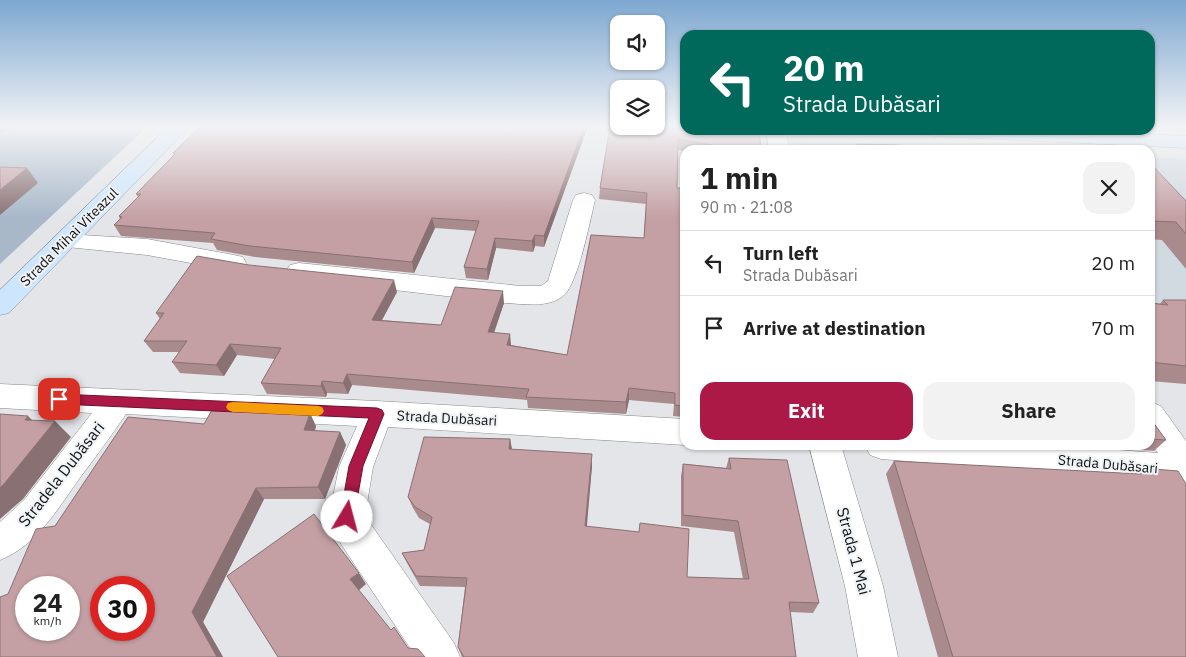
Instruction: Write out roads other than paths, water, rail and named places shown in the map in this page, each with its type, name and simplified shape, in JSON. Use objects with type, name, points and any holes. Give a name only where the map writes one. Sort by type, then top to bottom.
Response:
[{"type":"street","name":"Strada Mihai Viteazul","points":[[0,306],[149,157]]},
{"type":"street","points":[[65,241],[147,248],[265,268],[538,296],[551,293],[558,287],[561,281],[584,200]]},
{"type":"street","name":"Strada Dubăsari","points":[[0,396],[377,414],[680,432]]},
{"type":"street","name":"Stradela Dubăsari","points":[[0,543],[36,512],[119,402]]},
{"type":"street","points":[[377,414],[356,466],[347,517],[354,532],[440,657]]},
{"type":"street","name":"Strada Dubăsari","points":[[1155,422],[1186,469]]},
{"type":"street","name":"Strada 1 Mai","points":[[826,450],[864,586],[878,657]]},
{"type":"street","name":"Strada Dubăsari","points":[[945,450],[1186,469]]}]
